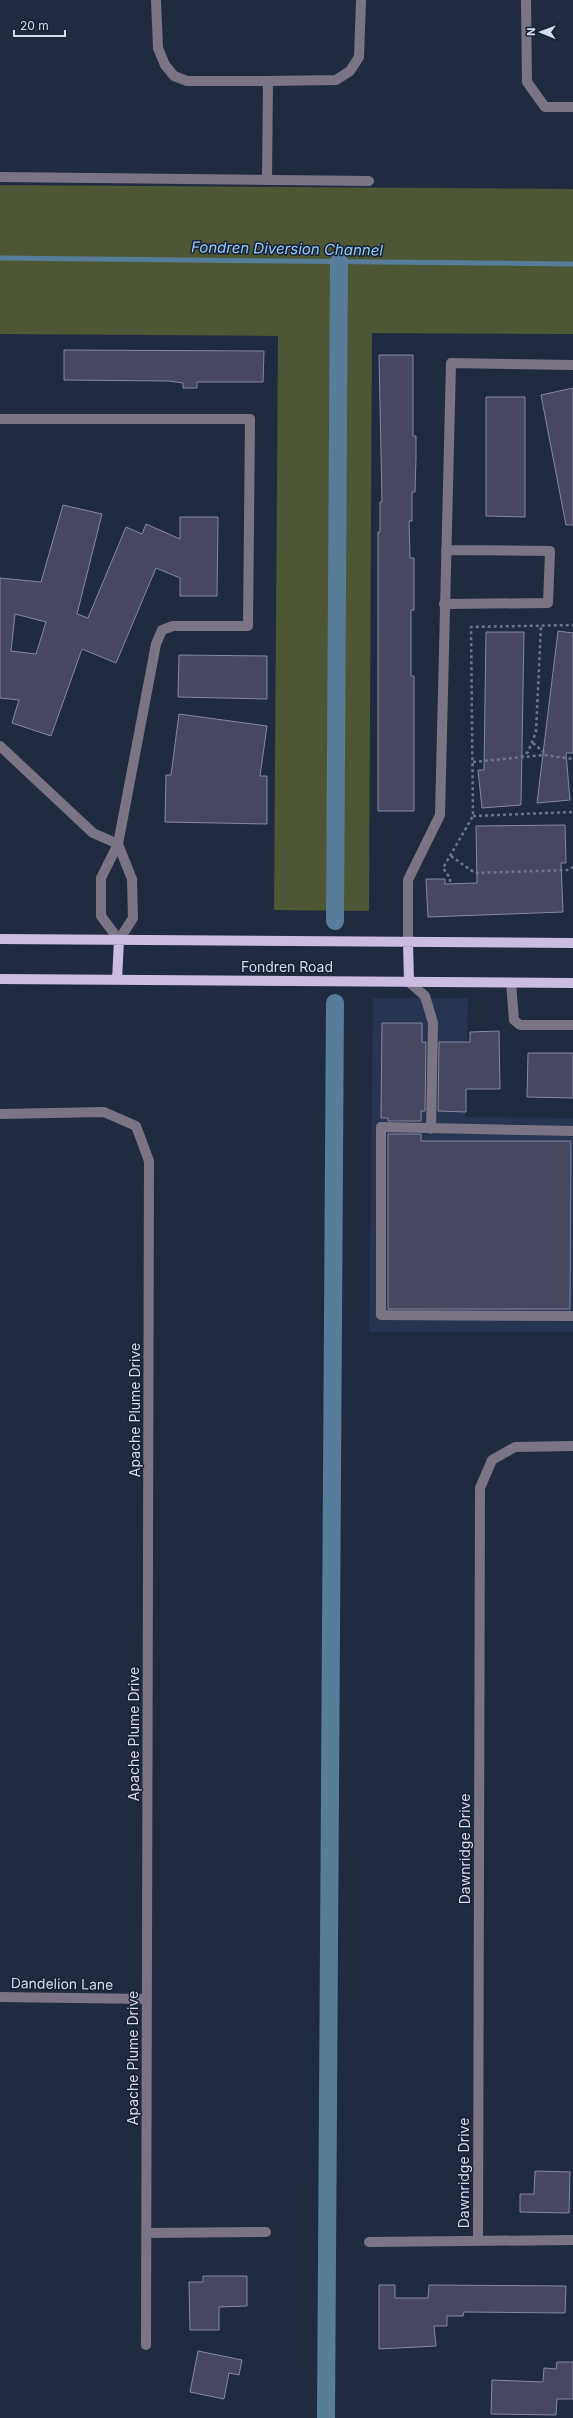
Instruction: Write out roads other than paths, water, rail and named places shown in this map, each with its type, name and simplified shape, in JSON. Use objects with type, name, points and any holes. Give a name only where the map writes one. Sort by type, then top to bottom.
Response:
[{"type":"main road","name":"Fondren Road","points":[[0,939],[573,943]]},
{"type":"main road","points":[[117,980],[119,940]]},
{"type":"main road","points":[[408,942],[409,982]]},
{"type":"main road","name":"Fondren Road","points":[[0,979],[573,983]]},
{"type":"street","points":[[156,0],[158,48],[165,65],[174,76],[187,81],[336,80],[350,71],[359,57],[361,0]]},
{"type":"street","points":[[526,0],[528,82],[545,107],[573,107]]},
{"type":"street","points":[[267,180],[268,81]]},
{"type":"street","points":[[0,177],[369,181]]},
{"type":"street","points":[[408,942],[408,880],[440,815],[451,363],[573,365]]},
{"type":"street","points":[[0,419],[250,419],[248,626],[173,626],[162,630],[156,644],[118,844],[101,878],[101,916],[119,940],[133,918],[132,879],[118,844],[93,833],[0,746]]},
{"type":"street","points":[[444,604],[548,603],[550,551],[446,550]]},
{"type":"street","points":[[409,982],[425,996],[433,1023],[431,1129]]},
{"type":"street","points":[[511,983],[514,1020],[520,1025],[573,1025]]},
{"type":"street","name":"Apache Plume Drive","points":[[0,1114],[104,1112],[136,1126],[149,1162],[146,2345]]},
{"type":"street","points":[[573,1131],[381,1128],[381,1315],[573,1316]]},
{"type":"street","name":"Dawnridge Drive","points":[[478,2241],[480,1488],[492,1460],[516,1447],[573,1446]]},
{"type":"street","name":"Dandelion Lane","points":[[0,1997],[147,1999]]},
{"type":"street","points":[[147,2233],[266,2232]]},
{"type":"street","points":[[369,2242],[573,2240]]},
{"type":"waterway","name":"Fondren Diversion Channel","points":[[0,258],[573,264]]},
{"type":"waterway","points":[[335,921],[339,262]]},
{"type":"waterway","points":[[326,2418],[335,1003]]}]
